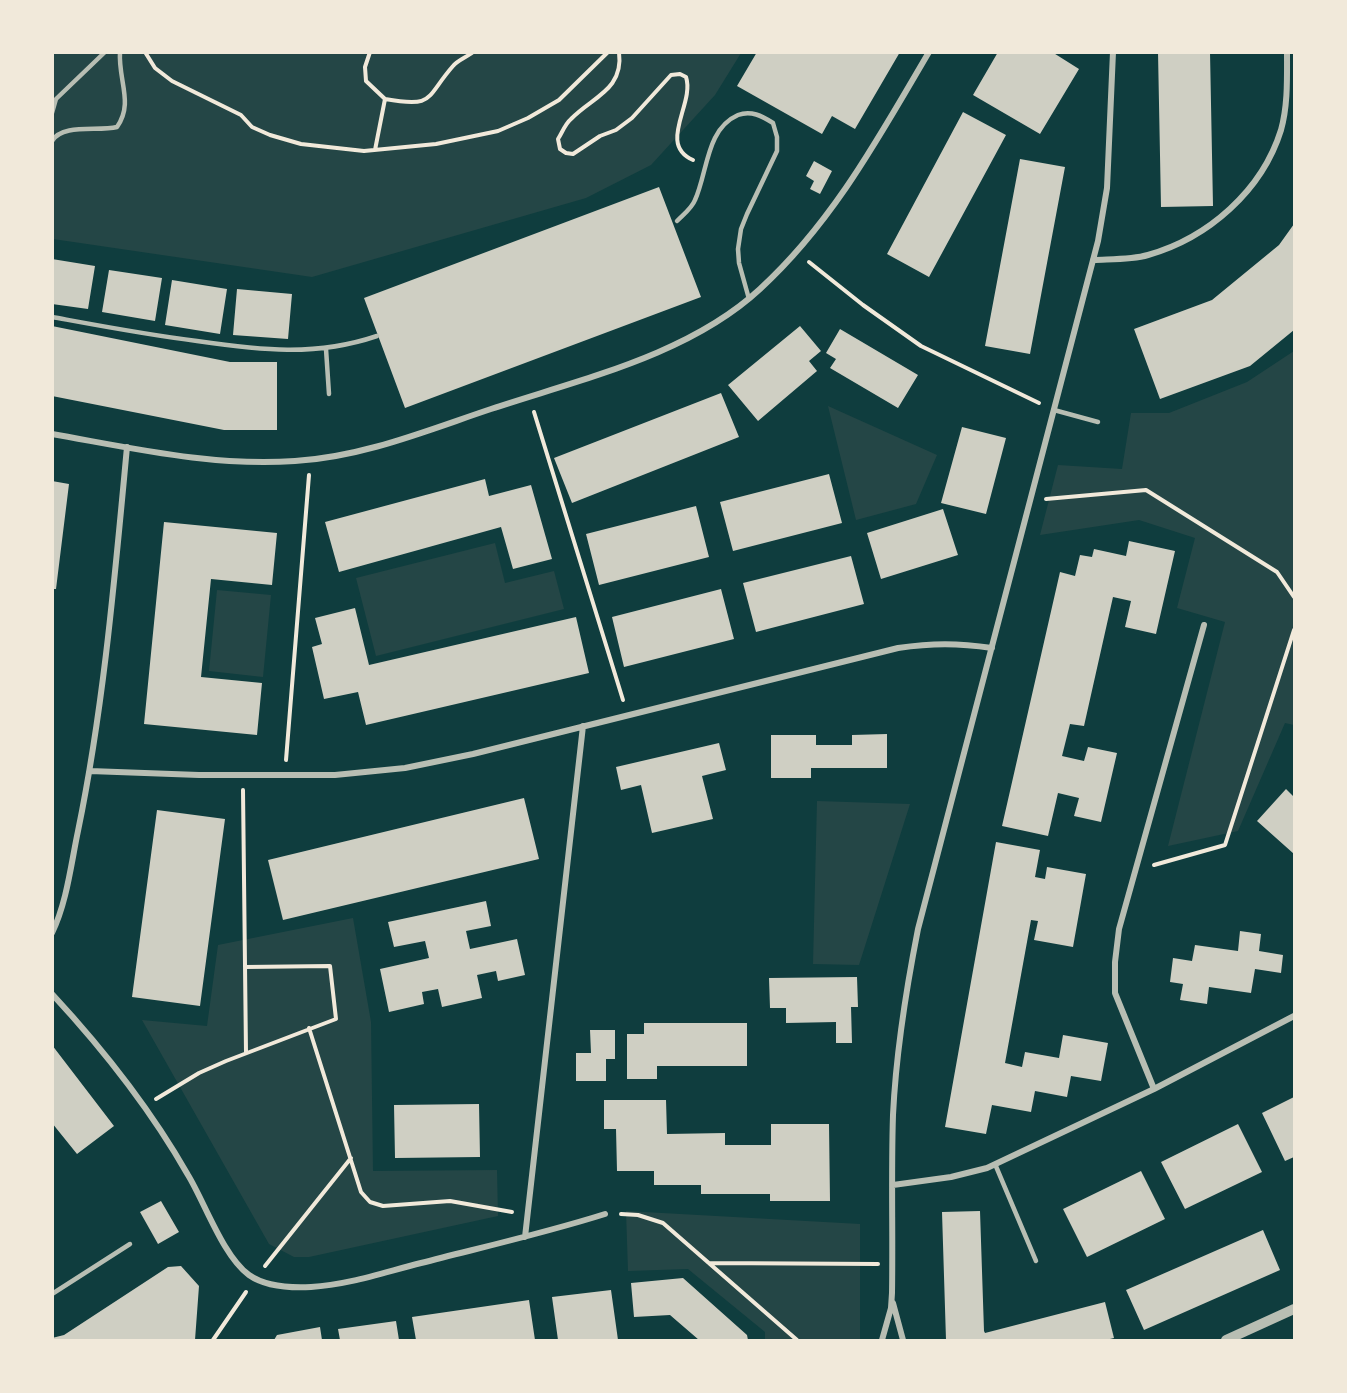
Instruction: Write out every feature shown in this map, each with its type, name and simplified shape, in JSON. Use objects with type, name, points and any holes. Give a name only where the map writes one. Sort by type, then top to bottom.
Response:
[{"type":"street","points":[[52,434],[220,460],[259,462],[310,459],[386,444],[646,358],[714,324],[749,299],[797,252],[818,228],[855,177],[928,52]]},
{"type":"street","points":[[882,1341],[892,1293],[893,1114],[900,1034],[908,983],[918,929],[1093,260],[1107,188],[1113,52]]},
{"type":"street","points":[[1093,260],[1146,256],[1202,231],[1231,208],[1254,182],[1269,159],[1281,130],[1287,91],[1287,52]]},
{"type":"street","points":[[52,933],[64,896],[90,771],[128,447]]},
{"type":"street","points":[[1154,1089],[1115,993],[1115,962],[1119,929],[1204,625]]},
{"type":"street","points":[[90,771],[285,776],[335,775],[405,768],[473,754],[898,648],[936,643],[961,643],[992,648]]},
{"type":"street","points":[[525,1237],[583,726]]},
{"type":"street","points":[[52,994],[105,1056],[143,1107],[188,1175],[224,1243],[236,1260],[250,1276],[269,1284],[312,1287],[353,1280],[525,1237],[605,1214]]},
{"type":"street","points":[[893,1185],[951,1177],[987,1168],[1154,1089],[1294,1016]]},
{"type":"street","points":[[892,1293],[903,1341]]},
{"type":"street","points":[[1226,1341],[1294,1309]]},
{"type":"lane","points":[[52,113],[56,99],[105,52]]},
{"type":"lane","points":[[52,141],[54,137],[66,130],[106,130],[117,127],[126,113],[119,66],[120,52]]},
{"type":"lane","points":[[677,220],[695,201],[714,139],[728,120],[743,114],[760,115],[773,123],[777,137],[777,151],[741,229],[738,249],[739,263],[749,299]]},
{"type":"lane","points":[[52,317],[167,337],[264,350],[326,349],[377,336]]},
{"type":"lane","points":[[326,349],[329,394]]},
{"type":"lane","points":[[1054,410],[1098,422]]},
{"type":"lane","points":[[995,1164],[1036,1261]]},
{"type":"lane","points":[[52,1294],[130,1244]]},
{"type":"path","points":[[145,52],[155,68],[172,81],[233,111],[252,127],[301,144],[364,151],[436,144],[498,131],[528,118],[559,100],[602,55],[608,52]]},
{"type":"path","points":[[370,52],[365,67],[366,81],[385,99],[405,103],[429,98],[455,64],[473,52]]},
{"type":"path","points":[[619,52],[619,67],[610,87],[569,120],[558,140],[560,148],[566,153],[573,154],[600,136],[616,130],[632,118],[671,75],[680,74],[686,76],[689,86],[676,137],[678,147],[683,156],[705,168]]},
{"type":"path","points":[[375,150],[385,99]]},
{"type":"path","points":[[797,252],[862,305],[921,346],[1054,410]]},
{"type":"path","points":[[529,397],[628,715]]},
{"type":"path","points":[[285,776],[310,459]]},
{"type":"path","points":[[1030,500],[1146,490],[1277,572],[1294,597]]},
{"type":"path","points":[[1136,870],[1225,845],[1294,630]]},
{"type":"path","points":[[243,776],[246,1053]]},
{"type":"path","points":[[143,1107],[199,1073],[336,1018],[330,966],[245,967]]},
{"type":"path","points":[[309,1029],[361,1192],[370,1202],[383,1206],[450,1201],[528,1215]]},
{"type":"path","points":[[213,1341],[256,1278],[351,1158]]},
{"type":"path","points":[[605,1214],[638,1215],[663,1223],[797,1341]]},
{"type":"path","points":[[708,1263],[893,1264]]},
{"type":"shaded area","points":[[53,53],[741,53],[715,95],[651,165],[586,198],[312,277],[53,239]]},
{"type":"shaded area","points":[[1294,351],[1294,725],[1285,723],[1238,831],[1168,846],[1225,622],[1177,608],[1195,538],[1139,520],[1040,535],[1058,465],[1122,469],[1131,413],[1169,413],[1247,382]]},
{"type":"shaded area","points":[[828,406],[937,455],[916,504],[856,520]]},
{"type":"shaded area","points":[[495,543],[505,583],[554,571],[564,609],[376,656],[356,578]]},
{"type":"shaded area","points":[[217,590],[271,595],[263,677],[209,671]]},
{"type":"shaded area","points":[[817,801],[910,804],[859,965],[813,964]]},
{"type":"shaded area","points":[[353,918],[371,1022],[373,1171],[497,1170],[498,1216],[309,1257],[294,1257],[269,1244],[142,1020],[207,1026],[218,945]]},
{"type":"shaded area","points":[[626,1211],[860,1224],[860,1340],[765,1340],[765,1332],[688,1269],[628,1271]]},
{"type":"building","points":[[757,52],[900,52],[855,129],[832,116],[822,134],[737,86]]},
{"type":"building","points":[[998,52],[1052,52],[1079,69],[1040,134],[973,95]]},
{"type":"building","points":[[1158,52],[1210,52],[1213,206],[1161,207]]},
{"type":"building","points":[[963,112],[1006,135],[929,277],[887,254]]},
{"type":"building","points":[[1020,159],[1065,167],[1030,354],[985,346]]},
{"type":"building","points":[[814,161],[832,171],[820,194],[810,189],[814,181],[806,176]]},
{"type":"building","points":[[659,187],[701,297],[405,408],[364,298]]},
{"type":"building","points":[[1294,224],[1294,330],[1250,366],[1160,399],[1134,329],[1212,300],[1279,245]]},
{"type":"building","points":[[52,259],[95,266],[88,309],[52,304]]},
{"type":"building","points":[[109,270],[162,278],[155,321],[102,312]]},
{"type":"building","points":[[172,280],[227,289],[220,334],[165,325]]},
{"type":"building","points":[[237,289],[292,294],[288,339],[233,335]]},
{"type":"building","points":[[52,326],[230,362],[277,362],[277,430],[224,430],[52,396]]},
{"type":"building","points":[[800,326],[821,351],[809,361],[817,371],[758,421],[728,385]]},
{"type":"building","points":[[840,329],[918,375],[898,408],[830,368],[836,359],[826,353]]},
{"type":"building","points":[[721,393],[739,437],[572,503],[554,458]]},
{"type":"building","points":[[962,427],[1006,438],[986,514],[941,503]]},
{"type":"building","points":[[829,474],[842,523],[733,551],[720,502]]},
{"type":"building","points":[[485,479],[489,496],[531,485],[552,559],[513,569],[501,527],[339,572],[325,522]]},
{"type":"building","points":[[52,481],[69,484],[56,589],[52,589]]},
{"type":"building","points":[[696,506],[709,557],[599,585],[586,534]]},
{"type":"building","points":[[943,509],[958,555],[881,579],[867,533]]},
{"type":"building","points":[[164,522],[277,533],[272,585],[211,579],[201,677],[262,683],[257,735],[144,724]]},
{"type":"building","points":[[1129,541],[1175,551],[1156,634],[1125,627],[1131,601],[1113,597],[1084,726],[1070,724],[1062,756],[1084,761],[1088,747],[1117,753],[1101,822],[1074,816],[1079,798],[1058,793],[1048,836],[1002,826],[1060,572],[1075,576],[1080,555],[1092,557],[1094,549],[1126,556]]},
{"type":"building","points":[[851,556],[864,604],[756,632],[743,583]]},
{"type":"building","points":[[721,589],[734,639],[624,667],[612,617]]},
{"type":"building","points":[[355,608],[369,665],[576,617],[589,673],[366,725],[358,692],[324,699],[312,647],[322,644],[315,618]]},
{"type":"building","points":[[887,734],[887,768],[811,768],[811,778],[771,778],[771,735],[816,735],[816,745],[852,745],[852,735]]},
{"type":"building","points":[[719,743],[726,770],[702,776],[713,819],[652,833],[641,785],[621,790],[616,767]]},
{"type":"building","points":[[1286,789],[1294,797],[1294,854],[1257,821]]},
{"type":"building","points":[[524,798],[539,859],[283,920],[268,860]]},
{"type":"building","points":[[157,810],[225,819],[200,1006],[132,997]]},
{"type":"building","points":[[996,842],[1040,850],[1035,877],[1045,879],[1047,867],[1086,874],[1073,947],[1034,940],[1038,921],[1031,920],[1005,1063],[1022,1067],[1025,1052],[1059,1058],[1063,1035],[1108,1043],[1101,1081],[1071,1076],[1067,1097],[1035,1091],[1031,1112],[992,1105],[986,1134],[945,1127]]},
{"type":"building","points":[[486,901],[491,926],[466,931],[470,949],[517,939],[525,975],[498,981],[496,971],[477,975],[482,998],[442,1007],[438,989],[422,992],[424,1004],[389,1012],[380,969],[429,958],[425,941],[394,947],[388,922]]},
{"type":"building","points":[[1240,931],[1261,934],[1259,951],[1283,955],[1281,973],[1255,969],[1251,993],[1209,987],[1207,1004],[1180,1000],[1183,984],[1170,982],[1173,958],[1192,961],[1195,945],[1238,951]]},
{"type":"building","points":[[857,977],[858,1007],[851,1007],[852,1043],[836,1043],[836,1022],[786,1023],[786,1008],[770,1008],[769,978]]},
{"type":"building","points":[[644,1023],[747,1023],[747,1066],[657,1066],[657,1079],[627,1079],[627,1034],[644,1034]]},
{"type":"building","points":[[590,1030],[615,1030],[615,1059],[606,1059],[606,1081],[576,1081],[576,1053],[591,1053]]},
{"type":"building","points":[[52,1045],[114,1126],[77,1154],[52,1123]]},
{"type":"building","points":[[1294,1097],[1294,1157],[1285,1161],[1262,1113]]},
{"type":"building","points":[[604,1100],[666,1100],[667,1134],[725,1133],[725,1145],[771,1145],[771,1124],[829,1124],[830,1201],[770,1201],[770,1194],[701,1194],[701,1185],[654,1185],[654,1171],[617,1171],[616,1129],[604,1129]]},
{"type":"building","points":[[479,1104],[480,1157],[395,1158],[394,1105]]},
{"type":"building","points":[[1238,1124],[1262,1172],[1185,1209],[1161,1162]]},
{"type":"building","points":[[1141,1171],[1165,1219],[1087,1257],[1063,1209]]},
{"type":"building","points":[[161,1201],[179,1232],[158,1244],[140,1212]]},
{"type":"building","points":[[980,1211],[985,1333],[1105,1302],[1114,1338],[1106,1340],[946,1340],[942,1212]]},
{"type":"building","points":[[1263,1230],[1280,1270],[1144,1330],[1126,1290]]},
{"type":"building","points":[[181,1266],[199,1286],[195,1340],[52,1340],[52,1338],[64,1335],[168,1267]]},
{"type":"building","points":[[683,1278],[747,1335],[748,1340],[699,1340],[670,1315],[634,1317],[631,1283]]},
{"type":"building","points":[[611,1290],[618,1340],[558,1340],[552,1297]]},
{"type":"building","points":[[529,1300],[535,1340],[416,1340],[412,1317]]},
{"type":"building","points":[[396,1321],[399,1340],[340,1340],[338,1329]]},
{"type":"building","points":[[320,1327],[322,1340],[274,1340],[277,1335]]}]
